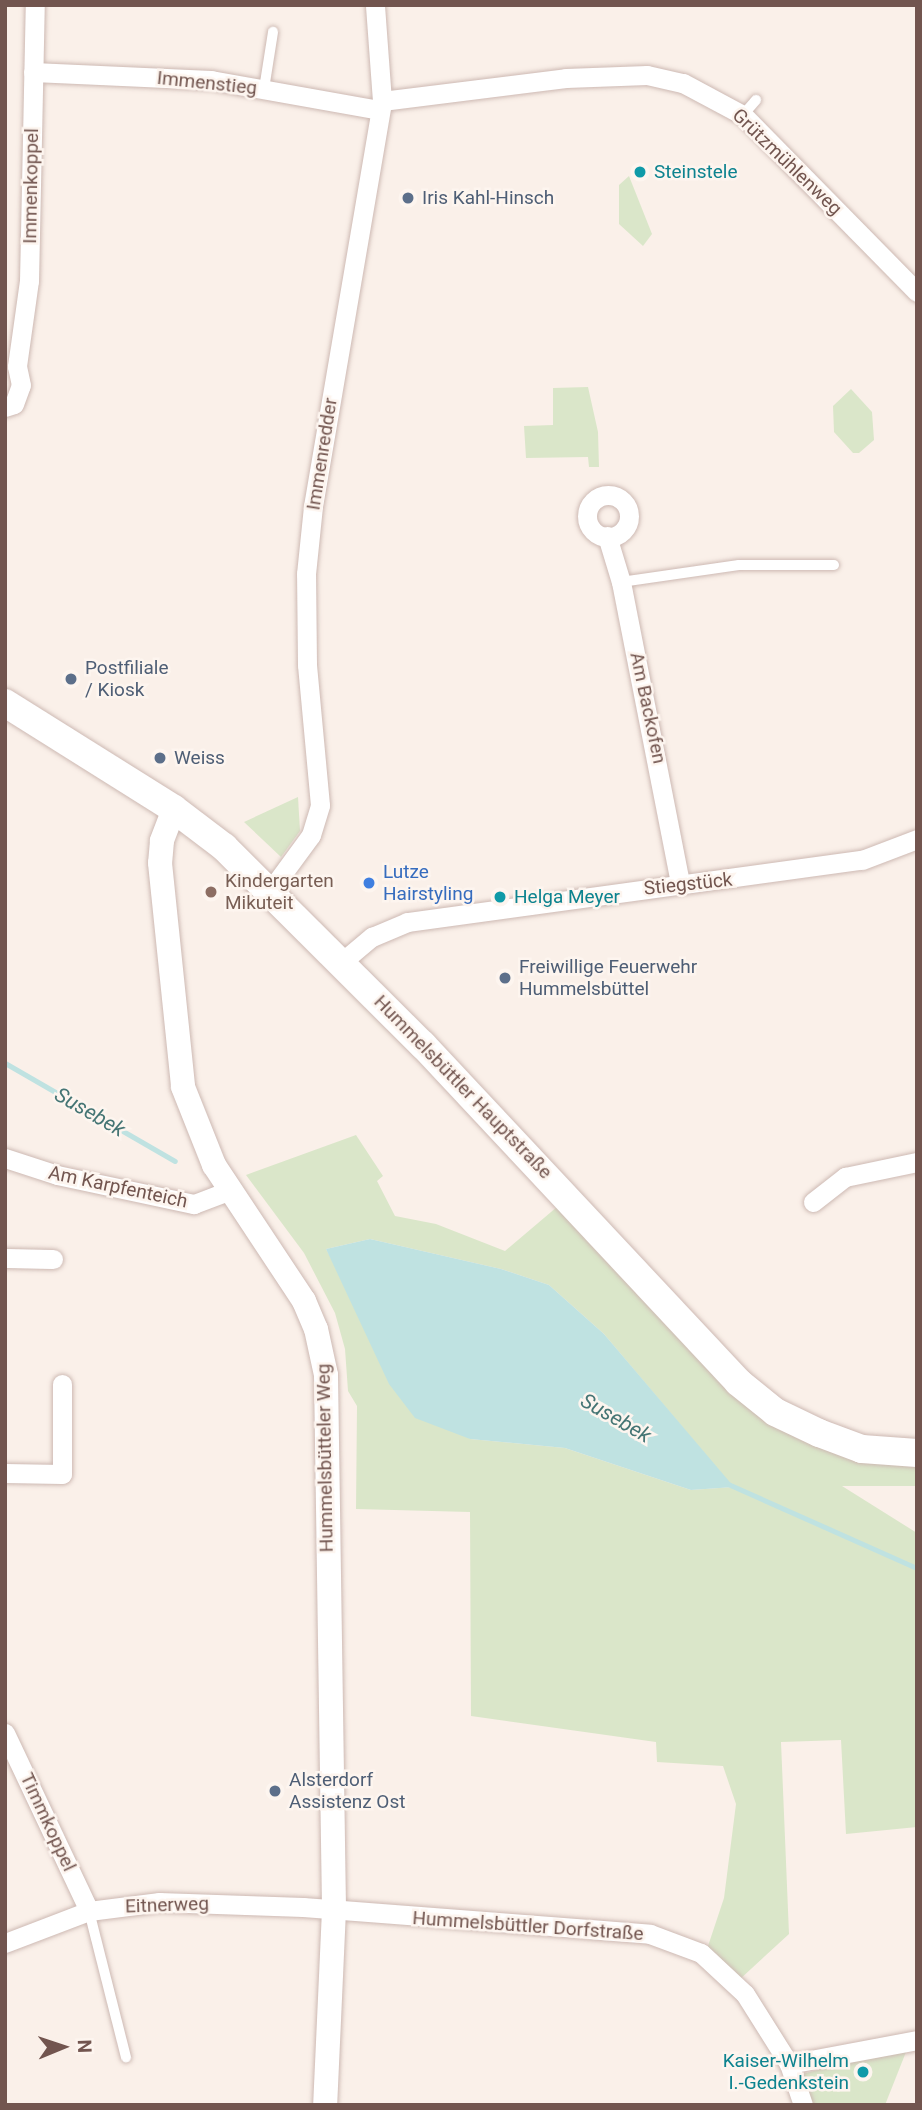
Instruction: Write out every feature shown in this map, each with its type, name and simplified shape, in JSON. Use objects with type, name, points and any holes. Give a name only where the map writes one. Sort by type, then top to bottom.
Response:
[{"type":"main road","name":"Hummelsbüttler Hauptstraße","points":[[5,703],[174,809],[212,836],[343,961],[638,1271],[738,1382],[775,1412],[819,1433],[862,1449],[917,1453]]},
{"type":"street","name":"Immenkoppel","points":[[5,407],[14,404],[21,385],[11,368],[29,281],[36,5]]},
{"type":"street","name":"Immenredder","points":[[271,891],[305,845],[320,805],[307,665],[306,574],[313,506],[380,106],[375,5]]},
{"type":"street","name":"Immenstieg","points":[[33,72],[190,78],[380,106]]},
{"type":"street","name":"Grützmühlenweg","points":[[380,106],[566,78],[647,75],[684,83],[750,108],[917,292]]},
{"type":"street","name":"Am Backofen","points":[[607,537],[621,582],[680,882]]},
{"type":"street","name":"Hummelsbütteler Weg","points":[[174,809],[162,841],[160,863],[178,1060],[194,1122],[230,1190],[304,1301],[324,1363],[334,1910],[325,2105]]},
{"type":"street","name":"Stiegstück","points":[[343,961],[372,937],[407,922],[680,882],[740,878],[862,860],[917,839]]},
{"type":"street","name":"Am Karpfenteich","points":[[5,1158],[57,1175],[194,1204],[230,1190]]},
{"type":"street","points":[[813,1202],[845,1177],[917,1162]]},
{"type":"street","points":[[5,1258],[53,1259]]},
{"type":"street","points":[[5,1473],[61,1474],[62,1384]]},
{"type":"street","name":"Timmkoppel","points":[[5,1733],[89,1911]]},
{"type":"street","name":"Eitnerweg","points":[[5,1942],[89,1911],[159,1902],[334,1910]]},
{"type":"street","name":"Hummelsbüttler Dorfstraße","points":[[334,1910],[621,1931],[670,1939],[701,1953],[745,1994],[789,2064],[803,2105]]},
{"type":"street","points":[[789,2064],[917,2039]]},
{"type":"lane","points":[[264,89],[273,32]]},
{"type":"lane","points":[[621,582],[739,565],[834,565]]},
{"type":"lane","points":[[89,1911],[126,2057]]},
{"type":"green space","points":[[629,176],[652,234],[643,246],[619,224],[619,185]]},
{"type":"green space","points":[[588,387],[598,432],[599,467],[589,467],[588,457],[526,458],[524,426],[553,425],[553,388]]},
{"type":"green space","points":[[851,389],[872,412],[874,440],[859,453],[853,453],[834,432],[833,406]]},
{"type":"green space","points":[[298,797],[300,831],[281,857],[244,822]]},
{"type":"green space","points":[[356,1135],[383,1176],[377,1181],[395,1216],[436,1224],[505,1251],[564,1201],[775,1414],[917,1453],[917,1486],[842,1486],[917,1533],[917,1827],[846,1834],[841,1740],[781,1742],[789,1934],[739,1980],[706,1952],[724,1898],[736,1804],[723,1766],[657,1762],[656,1742],[471,1716],[470,1512],[356,1509],[357,1406],[348,1391],[345,1349],[335,1313],[304,1253],[246,1175]],"holes":[[[370,1239],[501,1269],[549,1285],[604,1334],[733,1487],[691,1490],[565,1448],[470,1439],[357,1308],[326,1249]]]},
{"type":"green space","points":[[908,2047],[885,2105],[809,2105],[798,2075]]},
{"type":"water","points":[[370,1239],[501,1269],[549,1285],[604,1334],[734,1487],[691,1490],[565,1448],[470,1439],[415,1418],[389,1384],[326,1249]]},
{"type":"waterway","name":"Susebek","points":[[5,1063],[175,1161]]},
{"type":"waterway","name":"Susebek","points":[[728,1484],[917,1568]]},
{"type":"place","name":"Steinstele","points":[[640,172]]},
{"type":"place","name":"Iris Kahl-Hinsch","points":[[408,198]]},
{"type":"place","name":"Postfiliale / Kiosk","points":[[71,679]]},
{"type":"place","name":"Weiss","points":[[160,758]]},
{"type":"place","name":"Lutze Hairstyling","points":[[369,883]]},
{"type":"place","name":"Kindergarten Mikuteit","points":[[211,892]]},
{"type":"place","name":"Helga Meyer","points":[[500,897]]},
{"type":"place","name":"Freiwillige Feuerwehr Hummelsbüttel","points":[[505,978]]},
{"type":"place","name":"Alsterdorf Assistenz Ost","points":[[275,1791]]},
{"type":"place","name":"Kaiser-Wilhelm I.-Gedenkstein","points":[[863,2072]]}]
